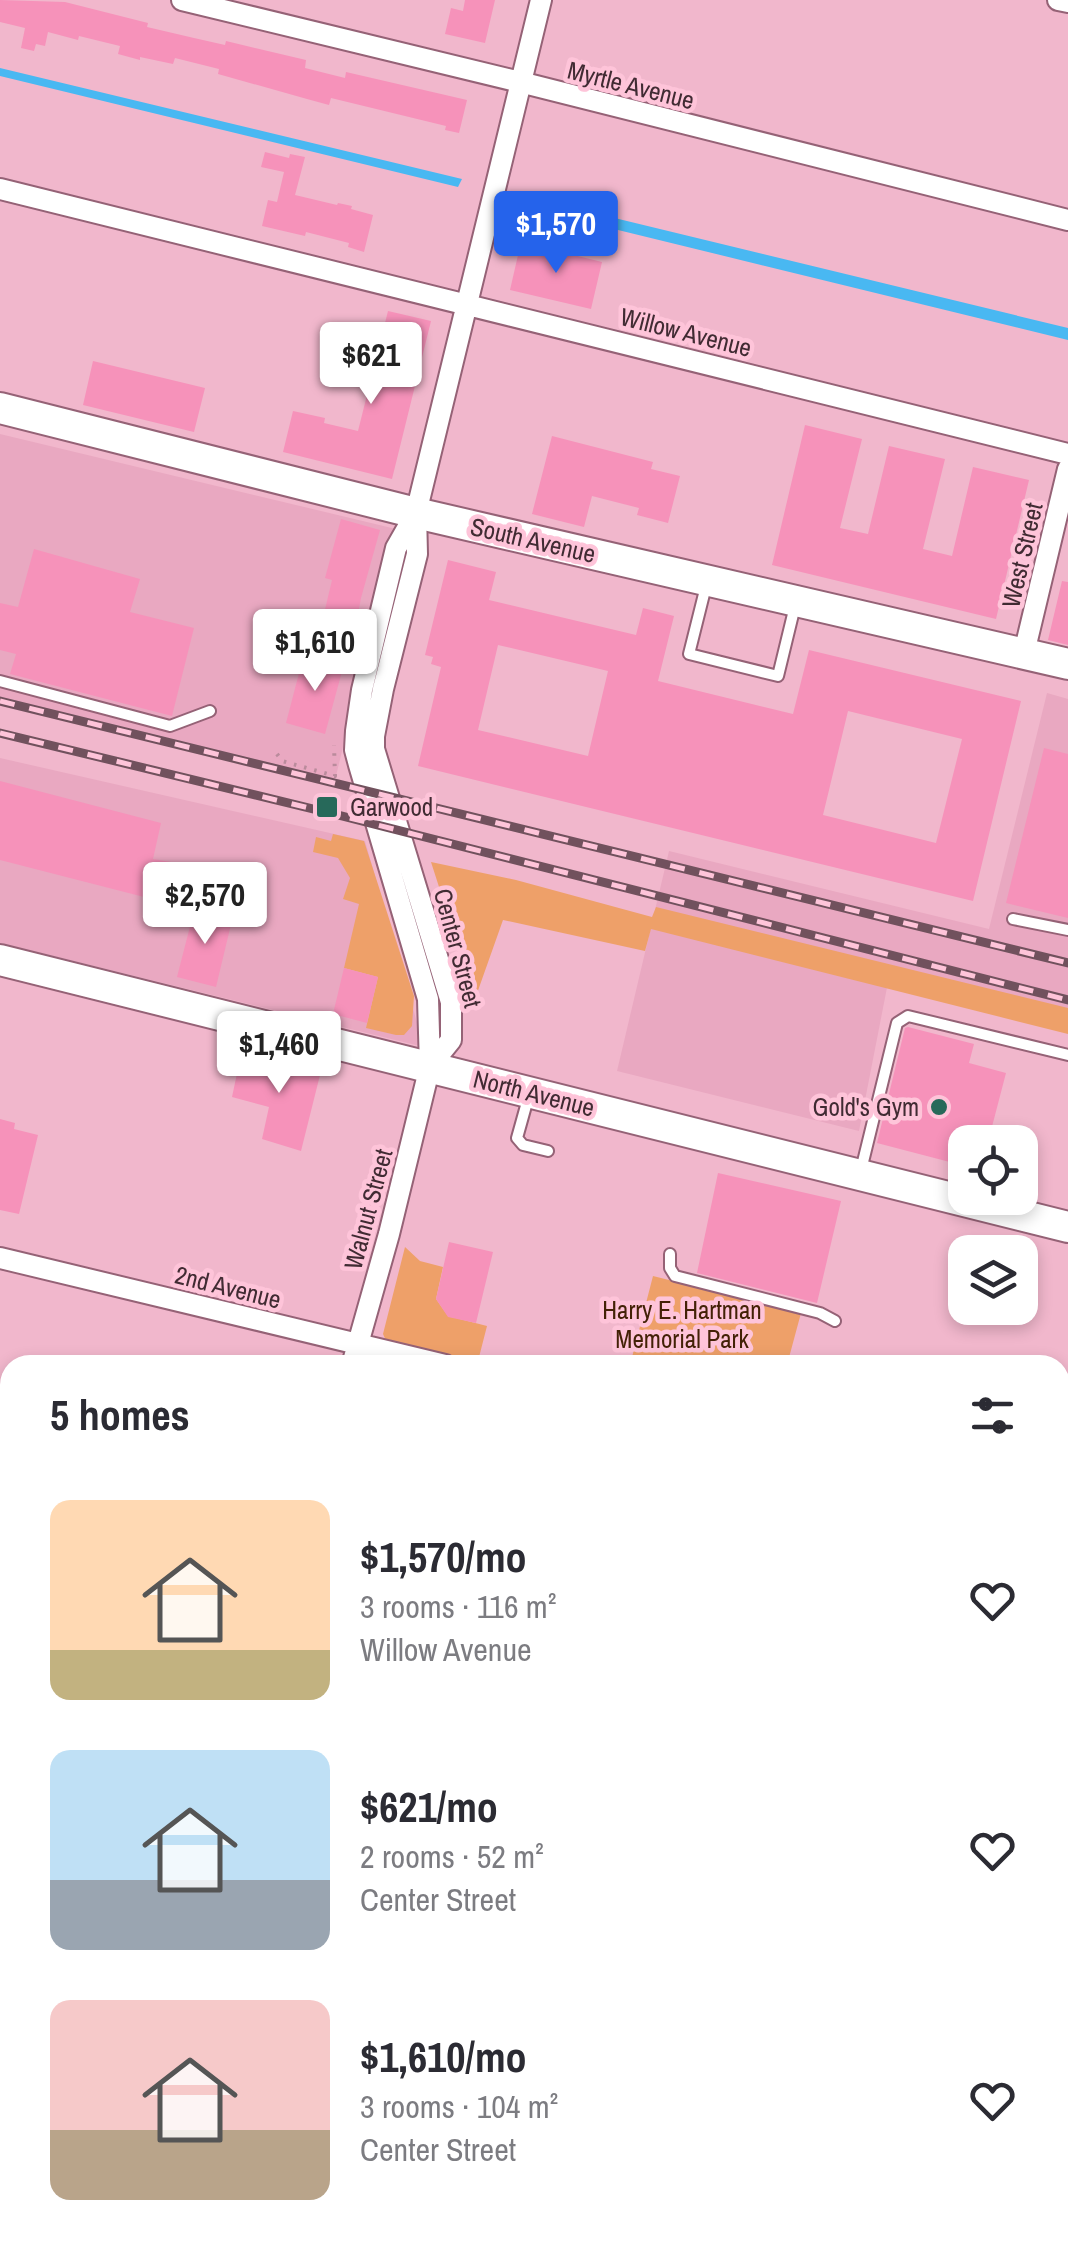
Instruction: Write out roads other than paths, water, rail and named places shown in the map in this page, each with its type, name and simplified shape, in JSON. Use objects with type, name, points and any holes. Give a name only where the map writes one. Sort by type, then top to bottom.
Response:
[{"type":"main road","name":"South Avenue","points":[[0,408],[416,512],[1068,664]]},
{"type":"main road","name":"North Avenue","points":[[0,960],[1068,1227]]},
{"type":"street","name":"Myrtle Avenue","points":[[182,0],[1068,220]]},
{"type":"street","name":"Center Street","points":[[430,1066],[451,1040],[451,1002],[374,749],[374,736],[417,554],[416,512],[541,0]]},
{"type":"street","points":[[1058,0],[1068,2]]},
{"type":"street","name":"Willow Avenue","points":[[0,189],[1068,454]]},
{"type":"street","name":"West Street","points":[[1024,653],[1068,468]]},
{"type":"street","name":"Walnut Street","points":[[354,1355],[430,1066]]},
{"type":"street","name":"2nd Avenue","points":[[0,1258],[403,1355]]},
{"type":"lane","points":[[708,580],[689,654],[760,672],[778,676],[796,601]]},
{"type":"lane","points":[[0,681],[170,726],[210,711]]},
{"type":"lane","points":[[1013,919],[1068,930]]},
{"type":"lane","points":[[860,1176],[897,1023],[908,1016],[1068,1056]]},
{"type":"lane","points":[[530,1092],[518,1138],[520,1144],[548,1151]]},
{"type":"lane","points":[[670,1254],[670,1268],[675,1276],[820,1312],[835,1321]]},
{"type":"water","points":[[0,68],[462,179],[458,187],[0,76]]},
{"type":"water","points":[[528,197],[1068,328],[1068,340],[524,207]]},
{"type":"railway","points":[[0,701],[1068,963]]},
{"type":"railway","points":[[0,733],[1068,1000]]},
{"type":"place","name":"Garwood","points":[[327,807]]},
{"type":"place","name":"Gold's Gym","points":[[939,1107]]},
{"type":"park label","name":"Harry E. Hartman Memorial Park","points":[[682,1324]]}]
